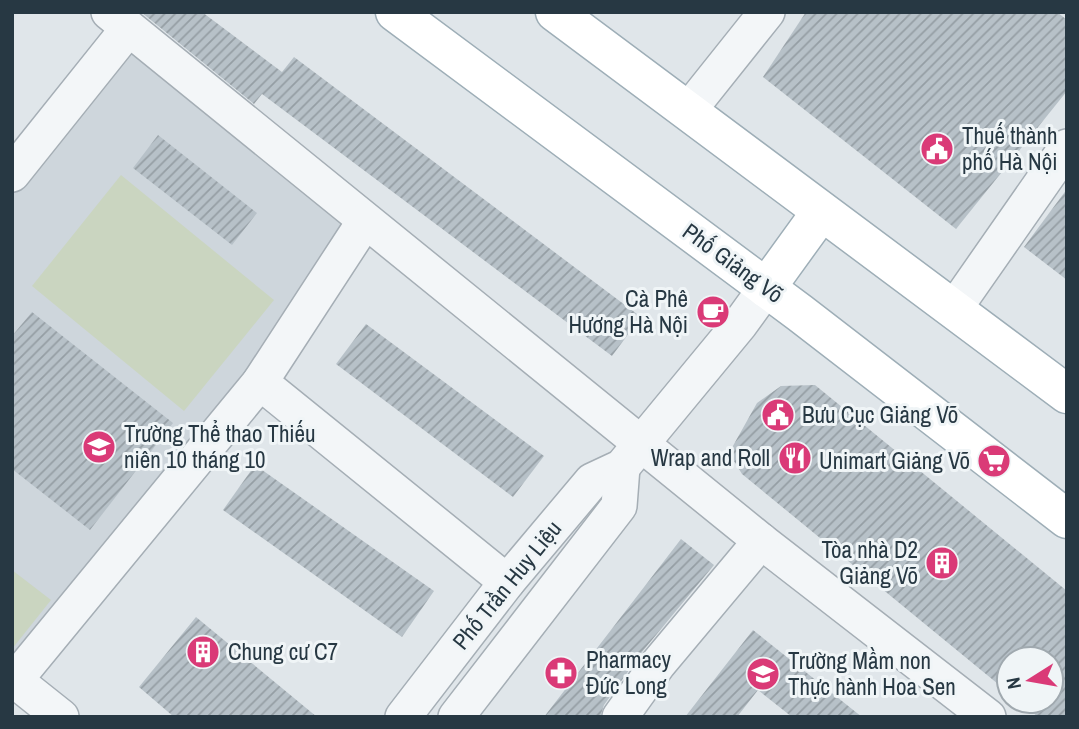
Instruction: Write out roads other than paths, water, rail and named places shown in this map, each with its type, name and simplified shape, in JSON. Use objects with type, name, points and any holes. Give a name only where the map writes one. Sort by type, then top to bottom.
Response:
[{"type":"main road","name":"Phố Giảng Võ","points":[[395,12],[766,288],[1067,519]]},
{"type":"main road","points":[[555,12],[1067,394]]},
{"type":"main road","points":[[766,288],[821,212]]},
{"type":"street","points":[[688,111],[767,12]]},
{"type":"street","points":[[12,174],[118,20],[365,221],[632,456],[761,541],[988,717]]},
{"type":"street","points":[[954,309],[1067,147]]},
{"type":"street","points":[[61,717],[13,679],[260,382],[365,221]]},
{"type":"street","name":"Phố Trần Huy Liệu","points":[[403,717],[507,582],[592,481],[632,456],[740,324],[766,288]]},
{"type":"street","points":[[260,382],[507,582]]},
{"type":"street","name":"Phố Trần Huy Liệu","points":[[456,717],[619,506],[632,456]]},
{"type":"street","points":[[620,717],[658,664],[761,541]]},
{"type":"place","name":"Thuế thành phố Hà Nội","points":[[937,149]]},
{"type":"place","name":"Cà Phê Hương Hà Nội","points":[[713,312]]},
{"type":"place","name":"Bưu Cục Giảng Võ","points":[[778,415]]},
{"type":"place","name":"Trường Thể thao Thiếu niên 10 tháng 10","points":[[99,447]]},
{"type":"place","name":"Wrap and Roll","points":[[795,458]]},
{"type":"place","name":"Unimart Giảng Võ","points":[[994,461]]},
{"type":"place","name":"Tòa nhà D2 Giảng Võ","points":[[942,563]]},
{"type":"place","name":"Chung cư C7","points":[[203,652]]},
{"type":"place","name":"Pharmacy Đức Long","points":[[561,673]]},
{"type":"place","name":"Trường Mầm non Thực hành Hoa Sen","points":[[763,674]]}]
